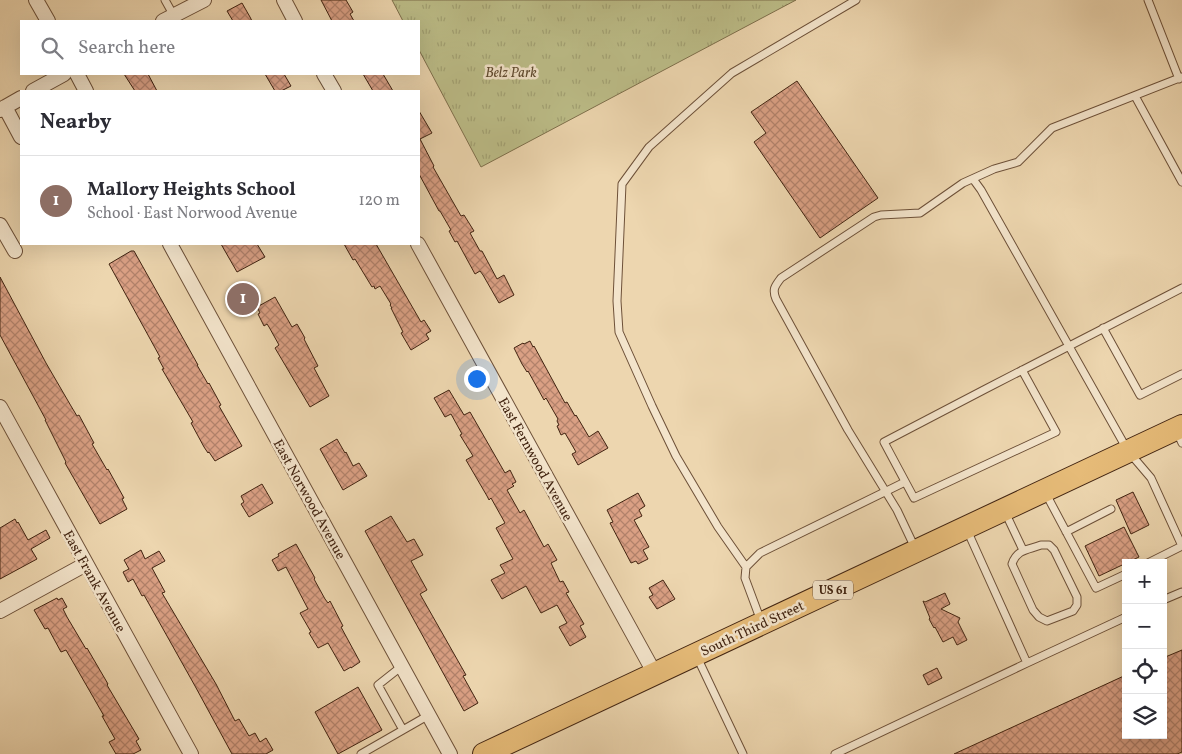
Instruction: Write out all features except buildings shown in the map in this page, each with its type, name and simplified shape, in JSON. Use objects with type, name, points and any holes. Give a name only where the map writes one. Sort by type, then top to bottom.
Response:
[{"type":"main road","name":"South Third Street","points":[[484,754],[1128,451],[1180,433]]},
{"type":"street","points":[[36,0],[47,20]]},
{"type":"street","points":[[169,18],[204,0]]},
{"type":"street","points":[[284,0],[294,20]]},
{"type":"street","points":[[35,90],[62,75]]},
{"type":"street","points":[[78,75],[85,90]]},
{"type":"street","points":[[325,75],[333,90]]},
{"type":"street","points":[[20,99],[2,108],[20,135]]},
{"type":"street","points":[[0,225],[15,251]]},
{"type":"street","name":"East Norwood Avenue","points":[[171,245],[450,754]]},
{"type":"street","name":"East Fernwood Avenue","points":[[419,245],[655,674]]},
{"type":"street","name":"East Frank Avenue","points":[[0,407],[191,754]]},
{"type":"street","points":[[0,611],[86,564]]},
{"type":"lane","points":[[165,0],[169,18]]},
{"type":"lane","points":[[762,624],[745,578],[746,567],[718,526],[676,456],[619,332],[617,301],[622,184],[649,147],[732,72],[856,0]]},
{"type":"lane","points":[[916,551],[897,510],[848,430],[776,299],[774,292],[776,286],[781,278],[874,217],[920,213],[963,183],[1018,162],[1052,128],[1180,78],[1148,0]]},
{"type":"lane","points":[[1135,96],[1182,182]]},
{"type":"lane","points":[[973,178],[1128,451],[1151,478],[1182,546],[1156,559]]},
{"type":"lane","points":[[1022,370],[1056,432],[914,498],[884,442],[1022,370],[1069,346],[1103,328],[1182,288]]},
{"type":"lane","points":[[1103,328],[1140,395],[1182,374]]},
{"type":"lane","points":[[746,567],[760,553],[905,482]]},
{"type":"lane","points":[[1044,490],[1096,588],[1122,576]]},
{"type":"lane","points":[[1004,509],[1023,550]]},
{"type":"lane","points":[[1066,532],[1111,509]]},
{"type":"lane","points":[[966,528],[1027,663]]},
{"type":"lane","points":[[1041,545],[1049,545],[1054,550],[1077,597],[1077,606],[1073,611],[1047,621],[1039,617],[1033,610],[1012,564],[1014,557],[1023,550],[1041,545]]},
{"type":"lane","points":[[1167,598],[1182,592]]},
{"type":"lane","points":[[835,754],[1122,619]]},
{"type":"lane","points":[[696,655],[743,754]]},
{"type":"lane","points":[[402,666],[378,685],[403,730]]},
{"type":"lane","points":[[361,754],[429,715]]},
{"type":"green space","name":"Belz Park","points":[[392,0],[796,0],[481,167],[420,52],[420,20],[402,20]]},
{"type":"place","name":"Mallory Heights School","points":[[243,299]]}]
